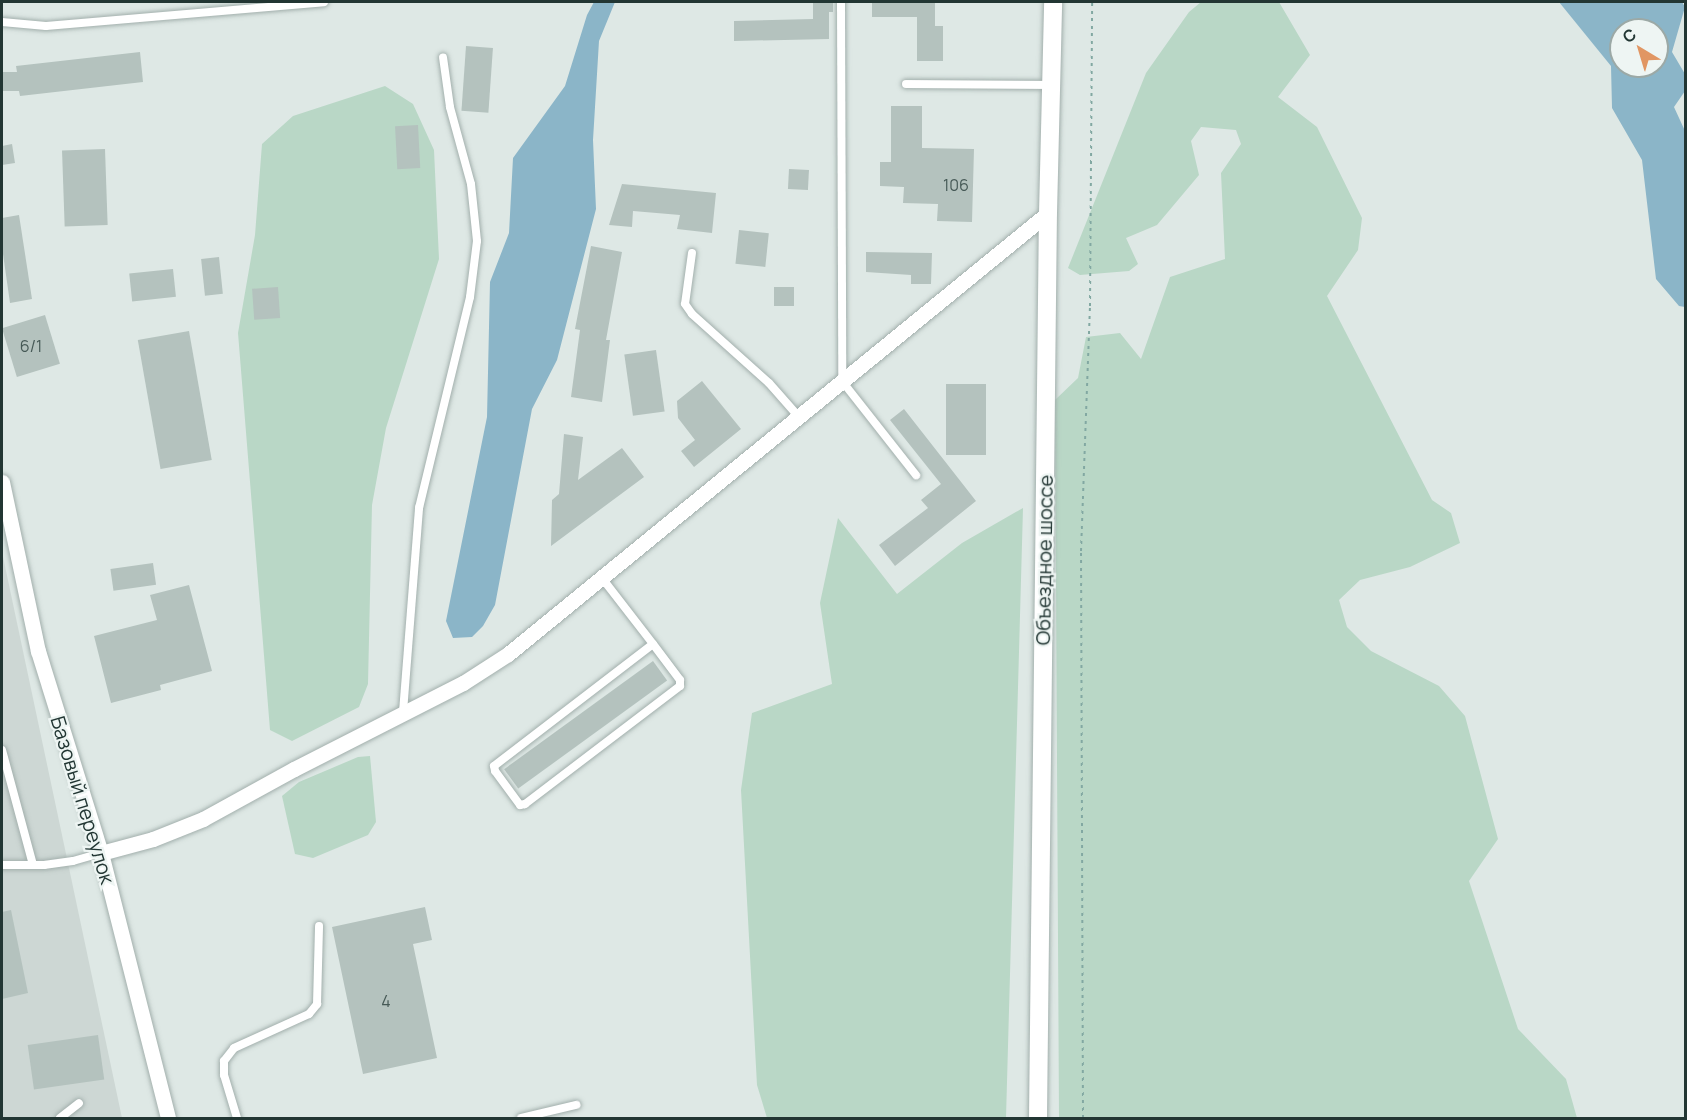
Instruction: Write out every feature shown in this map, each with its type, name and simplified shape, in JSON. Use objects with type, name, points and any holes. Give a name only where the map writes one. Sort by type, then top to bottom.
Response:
[{"type":"main road","name":"Объездное шоссе","points":[[1038,1119],[1048,213],[1053,2]]},
{"type":"street","points":[[101,853],[153,839],[203,819],[294,769],[463,683],[508,654],[1048,213]]},
{"type":"street","name":"Базовый переулок","points":[[2,482],[38,651],[101,853],[168,1119]]},
{"type":"lane","points":[[2,22],[46,26],[324,2]]},
{"type":"lane","points":[[841,2],[842,381],[916,475]]},
{"type":"lane","points":[[403,714],[419,508],[470,297],[477,241],[471,184],[450,107],[443,57]]},
{"type":"lane","points":[[906,84],[1051,86]]},
{"type":"lane","points":[[692,253],[685,304],[692,314],[769,383],[799,417]]},
{"type":"lane","points":[[602,578],[680,680],[680,686],[525,804],[520,805],[495,771],[494,766],[652,644]]},
{"type":"lane","points":[[2,750],[33,865]]},
{"type":"lane","points":[[2,865],[73,861],[101,853]]},
{"type":"lane","points":[[237,1119],[224,1075],[224,1061],[234,1048],[309,1014],[317,1004],[318,926]]},
{"type":"lane","points":[[60,1119],[79,1103]]},
{"type":"lane","points":[[521,1119],[576,1105]]},
{"type":"path","points":[[1083,1119],[1081,551],[1090,306],[1092,2]]},
{"type":"shaded area","points":[[2,552],[122,1118],[2,1118]]},
{"type":"green space","points":[[1201,2],[1279,2],[1310,55],[1278,97],[1317,127],[1362,218],[1358,250],[1327,296],[1432,500],[1451,513],[1460,543],[1410,567],[1360,580],[1339,600],[1347,627],[1371,651],[1439,686],[1465,716],[1498,839],[1469,881],[1518,1029],[1566,1079],[1577,1118],[1059,1118],[1055,400],[1078,378],[1086,337],[1120,333],[1141,359],[1170,277],[1225,259],[1221,173],[1241,144],[1236,130],[1201,127],[1191,141],[1199,175],[1157,225],[1126,238],[1138,264],[1129,271],[1080,275],[1068,268],[1146,73],[1189,12]]},
{"type":"green space","points":[[385,86],[413,104],[434,150],[439,259],[386,428],[372,505],[368,684],[359,707],[292,741],[270,730],[238,333],[255,235],[262,144],[293,116]]},
{"type":"green space","points":[[1023,508],[1006,1118],[767,1118],[757,1085],[741,790],[752,713],[832,684],[820,603],[838,518],[897,594],[962,543]]},
{"type":"green space","points":[[370,756],[376,822],[368,835],[313,858],[295,854],[282,796],[299,782],[358,757]]},
{"type":"water","points":[[594,2],[615,2],[599,41],[593,140],[596,209],[557,360],[532,409],[495,605],[483,626],[472,637],[453,638],[446,621],[487,417],[490,282],[509,233],[513,158],[565,86],[587,15]]},
{"type":"water","points":[[1559,2],[1682,2],[1685,7],[1672,52],[1685,74],[1685,91],[1674,107],[1685,131],[1685,307],[1679,306],[1656,279],[1642,160],[1612,108],[1611,78],[1669,78],[1669,18],[1609,18],[1609,64]]},
{"type":"building","points":[[813,2],[833,2],[833,12],[829,12],[829,39],[734,41],[734,21],[813,19]]},
{"type":"building","points":[[872,2],[935,2],[935,26],[943,26],[943,61],[917,61],[917,17],[872,17]]},
{"type":"building","points":[[466,46],[493,48],[488,113],[461,111]]},
{"type":"building","points":[[140,52],[143,82],[20,96],[19,91],[2,91],[2,72],[17,72],[16,66]]},
{"type":"building","points":[[891,106],[922,106],[922,148],[974,149],[972,222],[937,221],[938,204],[903,203],[904,187],[880,186],[880,162],[891,162]]},
{"type":"building","points":[[418,125],[420,168],[397,169],[395,126]]},
{"type":"building","points":[[12,144],[15,163],[2,165],[2,146]]},
{"type":"building","points":[[105,149],[108,225],[65,226],[62,151]]},
{"type":"building","points":[[789,169],[809,170],[808,190],[788,189]]},
{"type":"building","points":[[622,184],[716,193],[712,233],[677,229],[680,215],[633,211],[632,227],[609,225]]},
{"type":"building","points":[[19,215],[32,299],[10,303],[2,247],[2,218]]},
{"type":"building","points":[[739,230],[769,233],[765,267],[735,264]]},
{"type":"building","points":[[591,246],[622,252],[606,340],[610,340],[602,402],[571,397],[580,330],[575,329]]},
{"type":"building","points":[[866,252],[932,253],[931,284],[911,284],[911,275],[866,272]]},
{"type":"building","points":[[219,257],[223,294],[205,296],[201,259]]},
{"type":"building","points":[[173,269],[176,297],[132,301],[129,274]]},
{"type":"building","points":[[278,287],[280,318],[254,320],[252,289]]},
{"type":"building","points":[[774,287],[794,287],[794,306],[774,306]]},
{"type":"building","points":[[45,315],[60,364],[17,377],[2,328]]},
{"type":"building","points":[[189,331],[212,460],[161,469],[138,340]]},
{"type":"building","points":[[656,350],[665,411],[633,416],[624,354]]},
{"type":"building","points":[[702,381],[741,429],[694,467],[681,451],[695,440],[678,418],[677,401]]},
{"type":"building","points":[[946,384],[986,384],[986,455],[946,455]]},
{"type":"building","points":[[904,409],[976,501],[895,566],[879,545],[928,508],[921,500],[941,484],[890,420]]},
{"type":"building","points":[[564,434],[583,437],[578,480],[622,448],[644,477],[551,546],[552,500],[559,494]]},
{"type":"building","points":[[153,563],[156,585],[113,591],[110,569]]},
{"type":"building","points":[[189,585],[212,671],[160,685],[161,690],[111,703],[94,636],[157,620],[150,595]]},
{"type":"building","points":[[653,661],[667,680],[518,789],[504,769]]},
{"type":"building","points":[[425,907],[432,940],[413,944],[437,1058],[363,1074],[332,927]]},
{"type":"building","points":[[11,910],[28,993],[2,999],[2,912]]},
{"type":"building","points":[[98,1035],[104,1080],[34,1089],[28,1045]]}]
